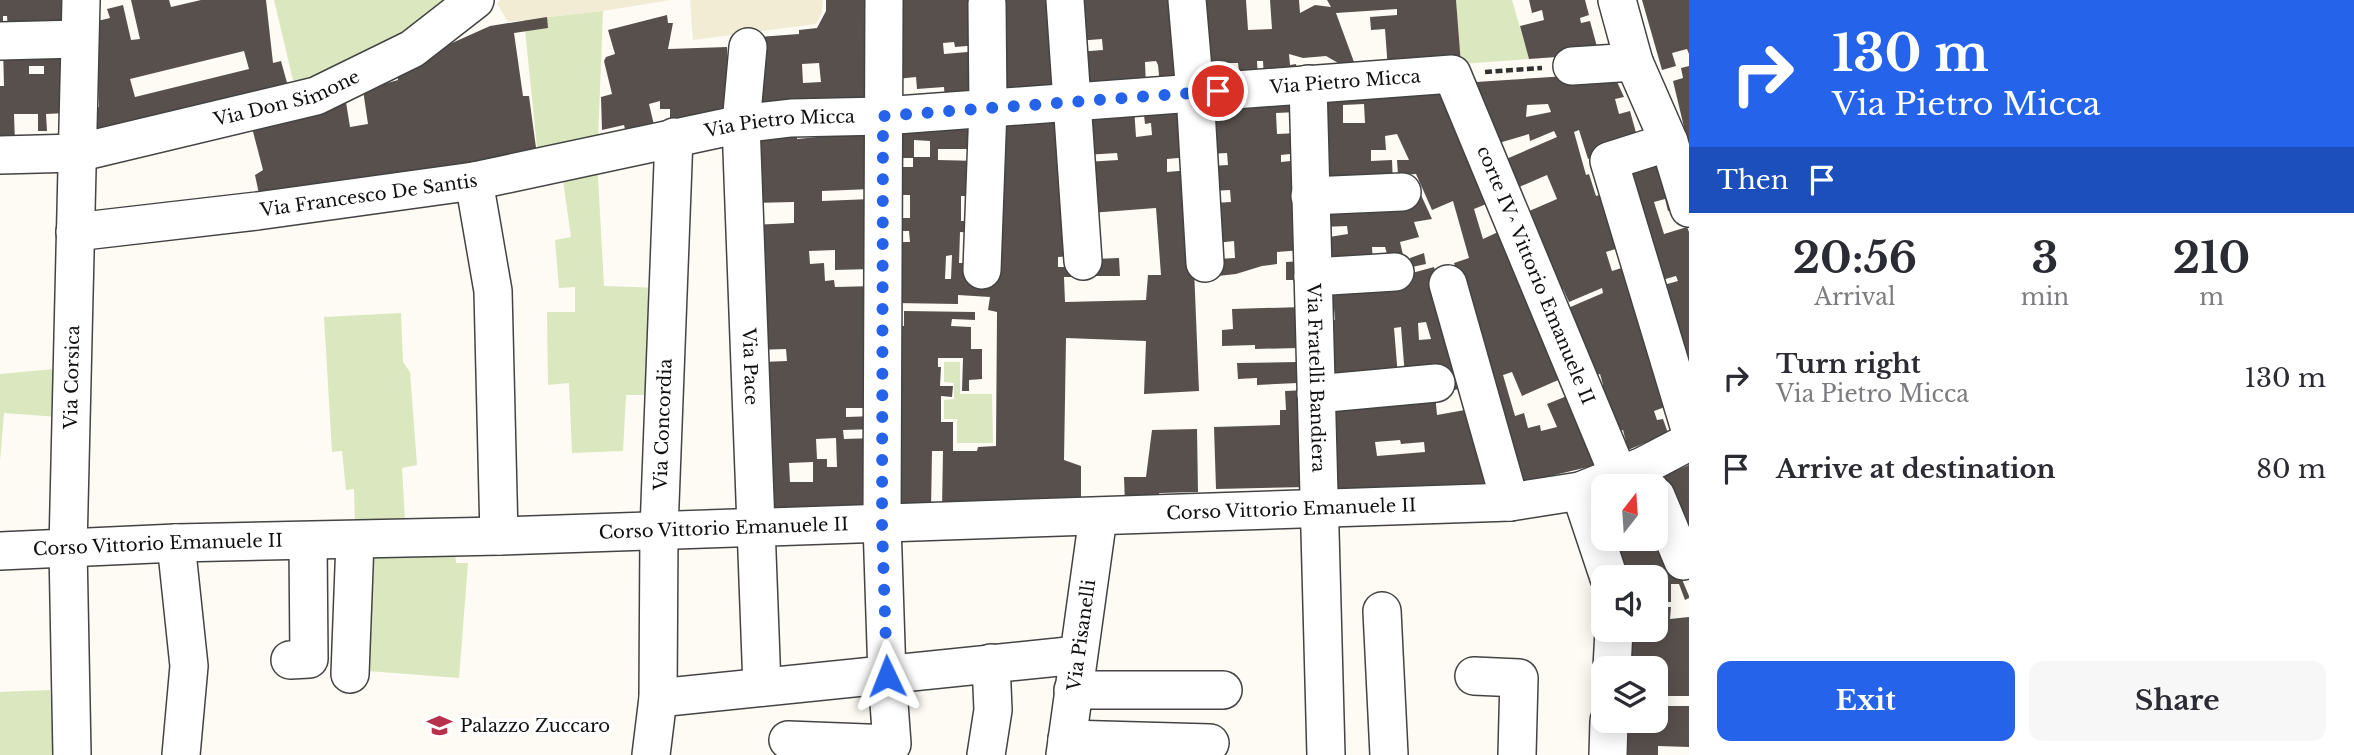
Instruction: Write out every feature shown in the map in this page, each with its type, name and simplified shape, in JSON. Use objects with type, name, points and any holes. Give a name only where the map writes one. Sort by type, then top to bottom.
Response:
[{"type":"street","name":"Via Corsica","points":[[72,755],[68,548],[81,0]]},
{"type":"street","name":"Via Don Simone","points":[[0,155],[77,153],[316,96],[412,49],[475,0]]},
{"type":"street","points":[[788,740],[892,744],[882,524],[884,0]]},
{"type":"street","points":[[1065,0],[1083,261]]},
{"type":"street","points":[[1187,0],[1205,263]]},
{"type":"street","points":[[1617,0],[1634,62],[1669,142],[1689,208]]},
{"type":"street","points":[[982,270],[988,108],[987,4]]},
{"type":"street","points":[[0,41],[79,39]]},
{"type":"street","name":"Via Pace","points":[[748,47],[741,124],[762,687]]},
{"type":"street","points":[[1572,66],[1634,62]]},
{"type":"street","name":"Via Pietro Micca","points":[[474,181],[674,137],[791,118],[883,116],[1452,74]]},
{"type":"street","name":"corte IV^ Vittorio Emanuele II","points":[[1452,74],[1639,474]]},
{"type":"street","name":"Via Fratelli Bandiera","points":[[1308,84],[1326,755]]},
{"type":"street","name":"Via Concordia","points":[[652,755],[658,698],[659,530],[674,137]]},
{"type":"street","points":[[1669,142],[1609,161],[1689,426]]},
{"type":"street","name":"Via Francesco De Santis","points":[[75,232],[257,211],[474,181],[493,291],[499,536]]},
{"type":"street","points":[[1310,196],[1402,192]]},
{"type":"street","points":[[1313,277],[1395,272]]},
{"type":"street","points":[[1448,284],[1510,502]]},
{"type":"street","points":[[1316,394],[1436,383]]},
{"type":"street","name":"Corso Vittorio Emanuele II","points":[[1650,474],[1689,442]]},
{"type":"street","name":"Corso Vittorio Emanuele II","points":[[0,551],[176,543],[355,541],[1510,502],[1591,489]]},
{"type":"street","points":[[1580,491],[1605,565]]},
{"type":"street","name":"Via Pisanelli","points":[[1066,747],[1098,517]]},
{"type":"street","name":"corte IV^ Vittorio Emanuele II","points":[[1668,532],[1683,561]]},
{"type":"street","points":[[350,674],[355,541]]},
{"type":"street","points":[[290,660],[309,659],[308,542]]},
{"type":"street","points":[[176,543],[189,666],[181,755]]},
{"type":"street","points":[[1381,611],[1389,755]]},
{"type":"street","points":[[658,698],[1078,655]]},
{"type":"street","points":[[986,755],[993,710],[992,663]]},
{"type":"street","points":[[1474,676],[1519,678],[1517,755]]},
{"type":"street","points":[[1073,690],[1223,690]]},
{"type":"street","points":[[1608,755],[1609,733]]},
{"type":"street","points":[[1066,747],[1210,743]]},
{"type":"path","points":[[1452,74],[1572,66]]},
{"type":"shaded area","points":[[500,0],[671,0],[508,22],[497,4]]},
{"type":"shaded area","points":[[690,0],[823,0],[822,13],[816,24],[693,40]]},
{"type":"green space","points":[[274,0],[451,0],[421,25],[321,79],[293,80]]},
{"type":"green space","points":[[1456,0],[1512,0],[1529,59],[1461,64]]},
{"type":"green space","points":[[603,11],[598,141],[538,157],[524,20]]},
{"type":"green space","points":[[597,158],[604,286],[661,288],[659,395],[626,395],[623,451],[572,453],[569,383],[548,385],[547,312],[575,312],[575,287],[559,288],[555,240],[571,237],[561,166]]},
{"type":"green space","points":[[401,313],[403,362],[410,372],[417,465],[402,468],[405,520],[355,523],[354,489],[346,490],[342,451],[332,452],[324,317]]},
{"type":"green space","points":[[944,362],[960,362],[960,394],[992,394],[993,443],[957,443],[957,419],[944,419],[944,400],[954,399],[954,383],[944,382]]},
{"type":"green space","points":[[65,368],[58,417],[4,413],[0,461],[0,374]]},
{"type":"green space","points":[[455,550],[456,563],[468,563],[459,678],[355,670],[364,553]]},
{"type":"green space","points":[[50,690],[54,755],[0,755],[0,692]]},
{"type":"building","points":[[0,0],[69,0],[69,29],[8,30],[7,16],[3,16],[3,30],[0,30]]},
{"type":"building","points":[[131,0],[169,0],[171,7],[201,0],[266,0],[273,63],[281,61],[289,90],[97,137],[95,107],[99,107],[98,85],[92,85],[89,23],[110,18],[107,9],[123,5],[131,40],[140,39]],"holes":[[[244,51],[249,69],[135,97],[130,79]]]},
{"type":"building","points":[[826,0],[874,0],[872,106],[756,115],[746,38],[799,34],[799,30],[817,28],[826,11]],"holes":[[[819,63],[821,82],[803,83],[802,64]]]},
{"type":"building","points":[[898,0],[981,0],[979,45],[955,47],[954,42],[943,43],[944,54],[979,51],[977,99],[945,101],[944,87],[917,89],[916,77],[897,79]]},
{"type":"building","points":[[1001,0],[1053,0],[1061,93],[997,98]]},
{"type":"building","points":[[1073,0],[1178,0],[1184,84],[1160,86],[1156,61],[1145,62],[1146,87],[1080,92],[1077,52],[1103,50],[1102,39],[1076,41]]},
{"type":"building","points":[[1198,0],[1246,0],[1248,30],[1272,29],[1270,0],[1299,0],[1300,13],[1315,5],[1331,7],[1327,0],[1456,0],[1461,64],[1388,70],[1385,29],[1371,30],[1370,17],[1397,15],[1397,9],[1336,13],[1354,62],[1340,64],[1326,56],[1303,58],[1289,54],[1290,65],[1296,64],[1297,76],[1264,79],[1263,61],[1257,61],[1258,79],[1240,80],[1238,63],[1227,63],[1228,81],[1204,83]]},
{"type":"building","points":[[1529,0],[1585,0],[1589,15],[1580,18],[1581,23],[1590,21],[1599,54],[1529,59],[1520,26],[1544,20],[1542,10],[1532,13]]},
{"type":"building","points":[[1642,0],[1689,0],[1689,54],[1687,49],[1672,53],[1676,66],[1662,70]]},
{"type":"building","points":[[667,15],[668,23],[673,23],[668,49],[727,47],[729,117],[670,121],[670,109],[660,109],[660,101],[649,104],[654,125],[626,133],[624,125],[602,130],[601,97],[612,94],[604,61],[606,57],[615,54],[608,30]]},
{"type":"building","points":[[547,17],[548,28],[514,33],[523,96],[529,96],[537,155],[259,194],[255,175],[263,170],[251,124],[345,96],[350,127],[368,124],[363,90],[398,80],[396,68],[490,26]]},
{"type":"building","points":[[68,47],[67,113],[46,114],[47,131],[38,131],[38,114],[14,114],[15,143],[0,143],[0,86],[4,86],[3,48]],"holes":[[[29,66],[44,66],[44,74],[29,74]]]},
{"type":"building","points":[[1689,66],[1689,161],[1688,144],[1673,81],[1683,78],[1681,68]]},
{"type":"building","points":[[1613,73],[1624,97],[1615,99],[1619,114],[1630,111],[1638,140],[1588,159],[1579,130],[1574,132],[1586,175],[1589,174],[1596,196],[1612,191],[1628,245],[1606,252],[1612,271],[1634,264],[1663,361],[1651,364],[1655,379],[1667,376],[1665,407],[1654,411],[1657,420],[1663,419],[1668,433],[1628,450],[1623,430],[1617,432],[1606,396],[1598,398],[1593,388],[1603,385],[1600,374],[1589,377],[1585,368],[1594,366],[1590,357],[1582,361],[1561,311],[1603,293],[1602,288],[1569,302],[1563,289],[1553,293],[1520,215],[1557,199],[1547,175],[1510,191],[1497,163],[1557,137],[1554,131],[1530,141],[1529,134],[1492,145],[1477,101],[1476,82]],"holes":[[[1548,104],[1551,112],[1526,117],[1527,105]]]},
{"type":"building","points":[[1441,85],[1491,202],[1474,209],[1483,239],[1498,232],[1565,377],[1522,396],[1512,372],[1503,375],[1515,416],[1524,413],[1528,428],[1540,425],[1541,431],[1557,427],[1547,404],[1572,394],[1601,461],[1588,467],[1512,485],[1454,263],[1469,258],[1453,201],[1432,210],[1416,174],[1398,175],[1397,160],[1409,160],[1397,134],[1385,136],[1386,150],[1371,150],[1371,161],[1392,160],[1393,185],[1321,187],[1319,94]],"holes":[[[1364,104],[1365,123],[1343,123],[1343,105]]]},
{"type":"building","points":[[1298,95],[1298,112],[1276,113],[1277,134],[1299,133],[1299,153],[1281,155],[1281,162],[1300,160],[1302,250],[1277,252],[1277,264],[1218,276],[1217,259],[1235,258],[1234,241],[1216,243],[1212,203],[1231,202],[1230,190],[1212,191],[1210,166],[1228,165],[1227,153],[1209,154],[1205,102]]},
{"type":"building","points":[[1186,103],[1189,157],[1167,159],[1167,172],[1190,170],[1199,391],[1144,394],[1146,341],[1066,338],[1064,460],[1081,466],[1081,506],[942,510],[943,451],[932,451],[931,510],[891,511],[894,325],[904,326],[904,311],[975,312],[975,320],[952,319],[951,326],[971,327],[971,349],[982,349],[982,379],[969,380],[969,391],[962,391],[963,358],[938,358],[938,367],[941,367],[940,386],[953,386],[952,397],[941,396],[941,422],[953,422],[953,451],[977,451],[978,447],[996,446],[997,312],[988,310],[990,297],[958,295],[958,304],[894,303],[895,242],[910,242],[909,231],[901,231],[901,218],[910,218],[910,195],[895,195],[896,167],[913,167],[913,158],[896,158],[896,124],[981,118],[979,149],[938,149],[938,160],[979,161],[977,196],[961,196],[961,221],[976,221],[976,233],[960,232],[959,263],[974,263],[996,117],[1059,113],[1074,256],[1058,257],[1058,267],[1074,267],[1073,277],[1064,277],[1065,302],[1146,300],[1148,275],[1161,275],[1156,208],[1090,213],[1086,162],[1118,160],[1117,153],[1085,155],[1082,111],[1134,107],[1136,137],[1152,135],[1151,123],[1145,124],[1143,106]],"holes":[[[914,140],[930,141],[930,157],[914,157]],[[952,255],[951,279],[945,279],[946,256]]]},
{"type":"building","points":[[872,126],[871,189],[822,191],[822,201],[871,199],[870,269],[835,270],[835,250],[809,251],[810,264],[824,263],[825,281],[834,280],[835,287],[876,286],[868,408],[846,408],[846,417],[875,416],[875,429],[843,430],[844,439],[875,438],[874,466],[863,467],[863,475],[874,475],[874,512],[763,515],[762,362],[787,361],[786,349],[757,350],[753,225],[794,223],[794,202],[752,203],[749,135],[797,132],[797,139],[828,136],[828,129]],"holes":[[[836,438],[837,467],[827,467],[827,459],[817,459],[816,439]],[[813,462],[813,482],[790,482],[789,463]]]},
{"type":"building","points":[[1665,149],[1673,210],[1668,211],[1665,199],[1654,202],[1664,234],[1687,227],[1689,232],[1689,407],[1653,288],[1678,281],[1676,276],[1662,280],[1616,163]]},
{"type":"building","points":[[1421,195],[1432,219],[1414,222],[1419,237],[1400,242],[1404,259],[1389,261],[1385,247],[1372,247],[1373,264],[1324,265],[1323,238],[1348,234],[1347,226],[1323,227],[1322,203],[1372,202]]},
{"type":"building","points":[[1424,253],[1426,264],[1412,267],[1410,258]]},
{"type":"building","points":[[1119,258],[1120,276],[1095,276],[1094,259]]},
{"type":"building","points":[[1302,261],[1303,280],[1286,280],[1286,262]]},
{"type":"building","points":[[1434,267],[1469,386],[1447,392],[1405,376],[1401,327],[1394,328],[1398,377],[1327,382],[1325,320],[1335,320],[1334,308],[1325,309],[1324,286],[1414,279],[1412,273]],"holes":[[[1426,322],[1431,339],[1419,340],[1418,323]]]},
{"type":"building","points":[[1303,307],[1297,348],[1255,349],[1255,345],[1222,346],[1222,330],[1233,329],[1232,309]]},
{"type":"building","points":[[1298,362],[1298,383],[1257,385],[1257,378],[1238,379],[1237,363]]},
{"type":"building","points":[[1306,390],[1308,487],[1216,489],[1214,427],[1280,425],[1280,410],[1286,410],[1285,391]]},
{"type":"building","points":[[1435,393],[1437,415],[1476,408],[1499,486],[1330,498],[1327,401]],"holes":[[[1400,440],[1401,444],[1424,442],[1425,452],[1377,456],[1375,442]]]},
{"type":"building","points":[[1197,429],[1198,492],[1159,493],[1160,504],[1125,505],[1124,477],[1146,477],[1152,430]]},
{"type":"building","points":[[1689,465],[1689,556],[1668,505],[1668,474]]},
{"type":"building","points":[[1668,546],[1689,598],[1685,600],[1679,584],[1671,584],[1671,602],[1668,602],[1668,565],[1617,565],[1612,551],[1668,551]]},
{"type":"building","points":[[1668,607],[1671,607],[1670,619],[1689,617],[1689,696],[1668,696],[1668,656],[1622,656],[1623,642],[1668,642]]},
{"type":"building","points":[[1668,706],[1689,706],[1689,747],[1658,746],[1658,755],[1620,755],[1621,733],[1668,733]]},
{"type":"place","name":"Palazzo Zuccaro","points":[[440,726]]},
{"type":"route","points":[[887,676],[882,524],[883,116],[1218,91]]}]
